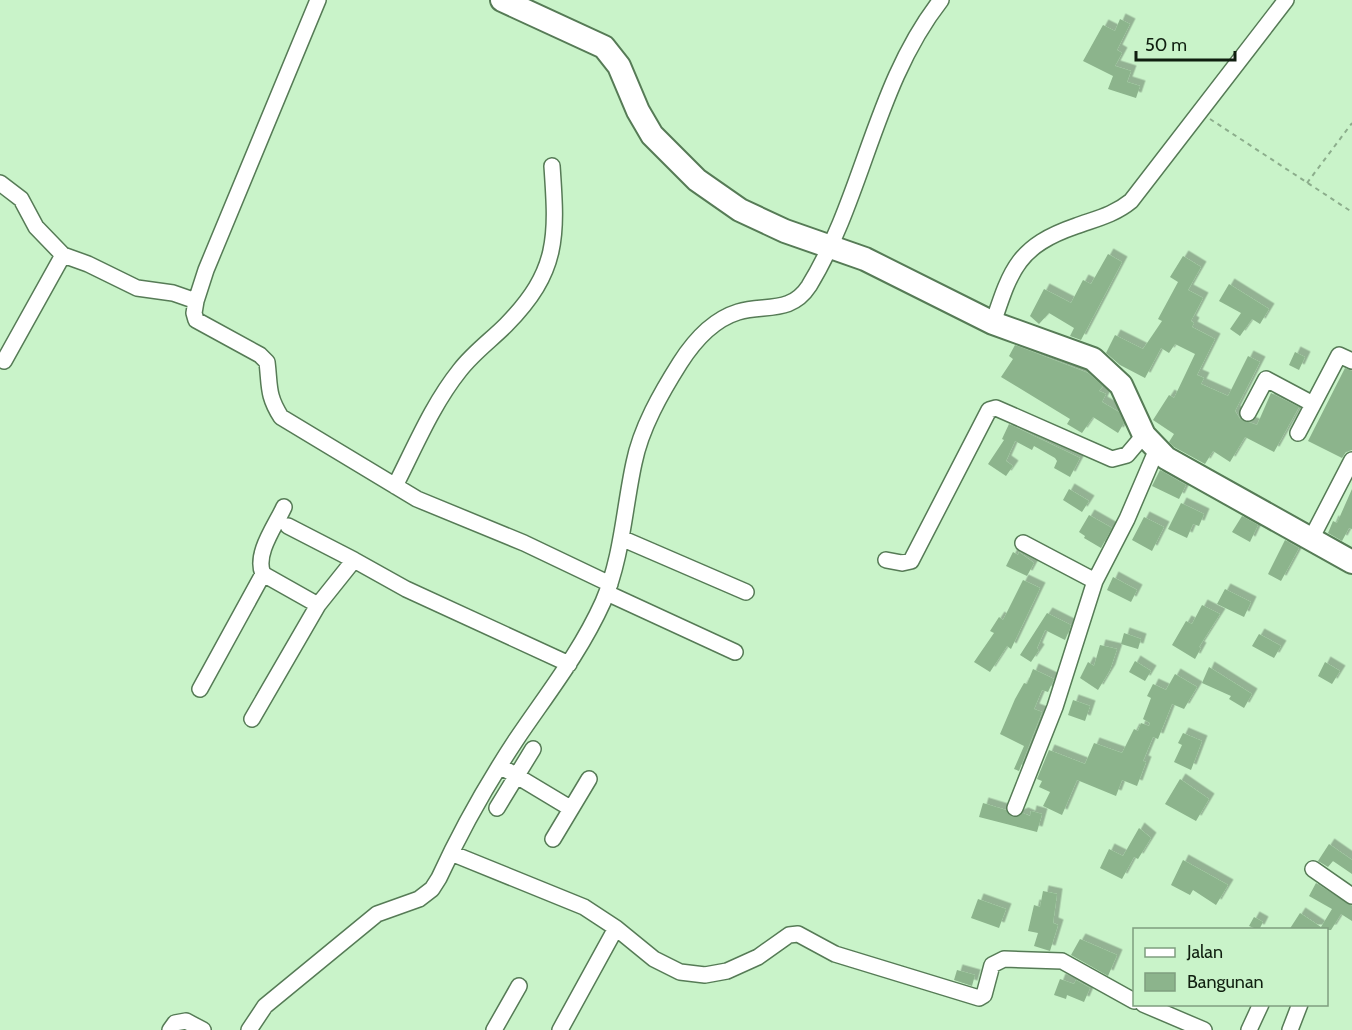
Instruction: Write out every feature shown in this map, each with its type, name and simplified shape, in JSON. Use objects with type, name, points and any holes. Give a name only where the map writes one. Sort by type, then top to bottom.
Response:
[{"type":"street","points":[[318,0],[206,270],[196,301],[194,312],[196,320],[260,355],[267,362],[266,383],[271,402],[281,417],[417,500],[524,543],[608,589],[735,652]]},
{"type":"street","points":[[502,0],[604,47],[619,66],[638,111],[652,135],[678,164],[718,197],[785,231],[865,259],[993,322],[1084,355],[1102,365],[1121,385],[1151,442],[1180,468],[1352,562]]},
{"type":"street","points":[[249,1030],[265,1006],[377,914],[411,902],[432,889],[500,766],[582,646],[608,589],[621,538],[633,464],[641,438],[680,363],[698,338],[728,316],[795,302],[808,288],[830,246],[869,141],[912,44],[941,0]]},
{"type":"street","points":[[993,322],[1008,278],[1023,256],[1057,233],[1110,214],[1125,206],[1201,113],[1286,0]]},
{"type":"street","points":[[395,486],[450,383],[467,362],[507,324],[539,283],[549,262],[555,236],[552,166]]},
{"type":"street","points":[[0,183],[21,199],[36,227],[63,255],[88,264],[137,288],[173,292],[196,301]]},
{"type":"street","points":[[4,361],[63,255]]},
{"type":"street","points":[[1298,433],[1339,355],[1352,361]]},
{"type":"street","points":[[1248,413],[1266,379],[1313,404]]},
{"type":"street","points":[[886,560],[902,563],[911,561],[989,410],[996,408],[1112,459],[1126,455],[1151,442]]},
{"type":"street","points":[[1015,808],[1051,717],[1095,581],[1127,519],[1151,442]]},
{"type":"street","points":[[1311,539],[1352,460]]},
{"type":"street","points":[[284,507],[263,552],[260,566],[263,574],[318,605]]},
{"type":"street","points":[[288,526],[406,589],[570,664]]},
{"type":"street","points":[[621,538],[746,592]]},
{"type":"street","points":[[1023,543],[1095,581]]},
{"type":"street","points":[[252,719],[318,605],[354,560]]},
{"type":"street","points":[[200,689],[263,574]]},
{"type":"street","points":[[497,808],[532,749]]},
{"type":"street","points":[[500,766],[570,808]]},
{"type":"street","points":[[553,839],[589,779]]},
{"type":"street","points":[[451,853],[575,903],[616,928],[654,959],[667,967],[690,974],[727,971],[758,957],[789,935],[798,934],[835,954],[979,998],[984,995],[992,965],[1004,958],[1018,958],[1062,961],[1133,999]]},
{"type":"street","points":[[1312,869],[1352,896]]},
{"type":"street","points":[[560,1030],[616,928]]},
{"type":"street","points":[[494,1030],[519,986]]},
{"type":"street","points":[[1145,1006],[1204,1030]]},
{"type":"street","points":[[1249,1030],[1261,1006]]},
{"type":"street","points":[[1290,1030],[1300,1006]]},
{"type":"street","points":[[170,1030],[175,1023],[186,1021],[203,1030]]},
{"type":"path","points":[[1201,113],[1352,212]]},
{"type":"path","points":[[1307,183],[1352,123]]},
{"type":"building","points":[[1120,19],[1130,24],[1117,50],[1122,53],[1115,66],[1131,71],[1127,82],[1140,86],[1136,98],[1108,89],[1113,76],[1083,61],[1103,25],[1115,31]]},
{"type":"building","points":[[1108,254],[1122,262],[1081,340],[1070,336],[1074,328],[1049,313],[1039,324],[1030,316],[1044,289],[1071,303],[1083,280],[1091,284]]},
{"type":"building","points":[[1183,256],[1201,267],[1188,290],[1203,298],[1191,321],[1194,323],[1192,327],[1215,339],[1197,375],[1204,378],[1201,384],[1228,396],[1248,356],[1260,362],[1235,411],[1240,419],[1257,425],[1271,393],[1299,407],[1274,452],[1245,437],[1230,462],[1213,451],[1205,464],[1174,447],[1169,442],[1174,434],[1153,420],[1169,395],[1174,398],[1195,354],[1175,344],[1169,353],[1161,348],[1145,378],[1120,365],[1106,353],[1115,335],[1143,349],[1162,321],[1158,319],[1178,282],[1170,277]]},
{"type":"building","points":[[1229,284],[1269,309],[1260,324],[1252,319],[1240,336],[1230,329],[1241,313],[1219,301]]},
{"type":"building","points":[[1015,345],[1088,373],[1103,386],[1099,391],[1106,394],[1102,402],[1119,412],[1124,423],[1118,433],[1093,417],[1082,433],[1067,424],[1070,419],[1001,377],[1013,359],[1009,356]]},
{"type":"building","points":[[1295,352],[1305,357],[1299,370],[1289,365]]},
{"type":"building","points":[[1345,368],[1352,371],[1352,450],[1346,452],[1342,458],[1308,441]]},
{"type":"building","points":[[1009,424],[1080,458],[1070,477],[1054,468],[1057,461],[1055,458],[1034,446],[1032,450],[1015,441],[1006,461],[1013,466],[1006,476],[988,464],[1004,440],[1002,439]]},
{"type":"building","points":[[1160,470],[1186,485],[1179,499],[1152,486]]},
{"type":"building","points":[[1069,489],[1089,501],[1082,512],[1063,500]]},
{"type":"building","points":[[1352,489],[1352,529],[1349,528],[1342,541],[1328,533],[1333,521],[1337,523]]},
{"type":"building","points":[[1181,503],[1204,514],[1199,526],[1193,524],[1187,538],[1168,529]]},
{"type":"building","points":[[1089,515],[1112,528],[1101,548],[1084,538],[1085,536],[1079,532]]},
{"type":"building","points":[[1242,516],[1258,525],[1250,542],[1232,532]]},
{"type":"building","points":[[1144,517],[1164,527],[1152,551],[1132,540]]},
{"type":"building","points":[[1285,540],[1299,548],[1281,581],[1268,574]]},
{"type":"building","points":[[1013,552],[1018,555],[1019,552],[1034,563],[1027,576],[1006,566]]},
{"type":"building","points":[[1113,577],[1137,590],[1131,602],[1107,590]]},
{"type":"building","points":[[1023,580],[1040,588],[1011,649],[1007,646],[990,672],[974,662],[994,633],[990,631],[999,617],[1003,620]]},
{"type":"building","points":[[1225,589],[1251,602],[1244,617],[1217,604]]},
{"type":"building","points":[[1202,605],[1220,614],[1199,647],[1201,648],[1195,659],[1172,645],[1186,621],[1192,624]]},
{"type":"building","points":[[1047,613],[1071,625],[1065,640],[1045,630],[1037,648],[1039,650],[1031,662],[1020,655]]},
{"type":"building","points":[[1124,633],[1141,639],[1138,649],[1121,644]]},
{"type":"building","points":[[1259,634],[1281,646],[1274,658],[1252,646]]},
{"type":"building","points":[[1100,645],[1117,649],[1110,670],[1098,690],[1080,678],[1088,662],[1094,666]]},
{"type":"building","points":[[1135,661],[1151,671],[1145,681],[1129,672]]},
{"type":"building","points":[[1325,662],[1340,671],[1332,684],[1318,676]]},
{"type":"building","points":[[1209,667],[1252,694],[1244,708],[1229,699],[1231,696],[1202,683]]},
{"type":"building","points":[[1033,669],[1054,679],[1048,692],[1042,690],[1034,709],[1042,712],[1019,771],[1014,769],[1024,746],[1000,734],[1015,699],[1024,683],[1027,684]]},
{"type":"building","points":[[1175,674],[1197,687],[1184,709],[1172,704],[1158,739],[1153,737],[1143,761],[1146,762],[1137,786],[1122,780],[1116,796],[1077,780],[1062,815],[1043,806],[1050,792],[1039,787],[1042,781],[1037,779],[1049,750],[1085,764],[1094,743],[1122,753],[1134,729],[1138,731],[1141,723],[1149,726],[1150,723],[1143,719],[1151,698],[1147,696],[1153,684],[1166,690]]},
{"type":"building","points":[[1073,700],[1090,706],[1085,721],[1068,715]]},
{"type":"building","points":[[1183,733],[1202,741],[1191,770],[1174,762],[1182,745],[1178,743]]},
{"type":"building","points":[[1180,779],[1209,799],[1196,821],[1165,804]]},
{"type":"building","points":[[983,803],[1006,810],[1012,817],[1023,813],[1030,816],[1031,811],[1042,814],[1037,832],[979,817]]},
{"type":"building","points":[[1139,828],[1151,838],[1138,859],[1134,857],[1122,879],[1100,868],[1109,849],[1123,856]]},
{"type":"building","points":[[1329,844],[1352,860],[1352,874],[1333,861],[1328,867],[1318,861]]},
{"type":"building","points":[[1183,860],[1228,885],[1216,905],[1193,890],[1190,895],[1171,885]]},
{"type":"building","points":[[1316,883],[1352,906],[1352,921],[1341,914],[1331,930],[1328,928],[1290,928],[1300,913],[1321,927],[1332,909],[1309,896]]},
{"type":"building","points":[[1043,891],[1057,894],[1053,923],[1058,925],[1050,951],[1034,946],[1038,933],[1028,931],[1034,905],[1040,907]]},
{"type":"building","points":[[978,899],[1006,909],[999,928],[971,918]]},
{"type":"building","points":[[1254,917],[1263,922],[1260,928],[1249,926]]},
{"type":"building","points":[[1080,939],[1117,955],[1108,976],[1071,955]]},
{"type":"building","points":[[957,970],[975,975],[972,986],[954,980]]},
{"type":"building","points":[[1060,979],[1074,984],[1076,980],[1090,988],[1084,1002],[1067,995],[1066,999],[1054,995]]}]
